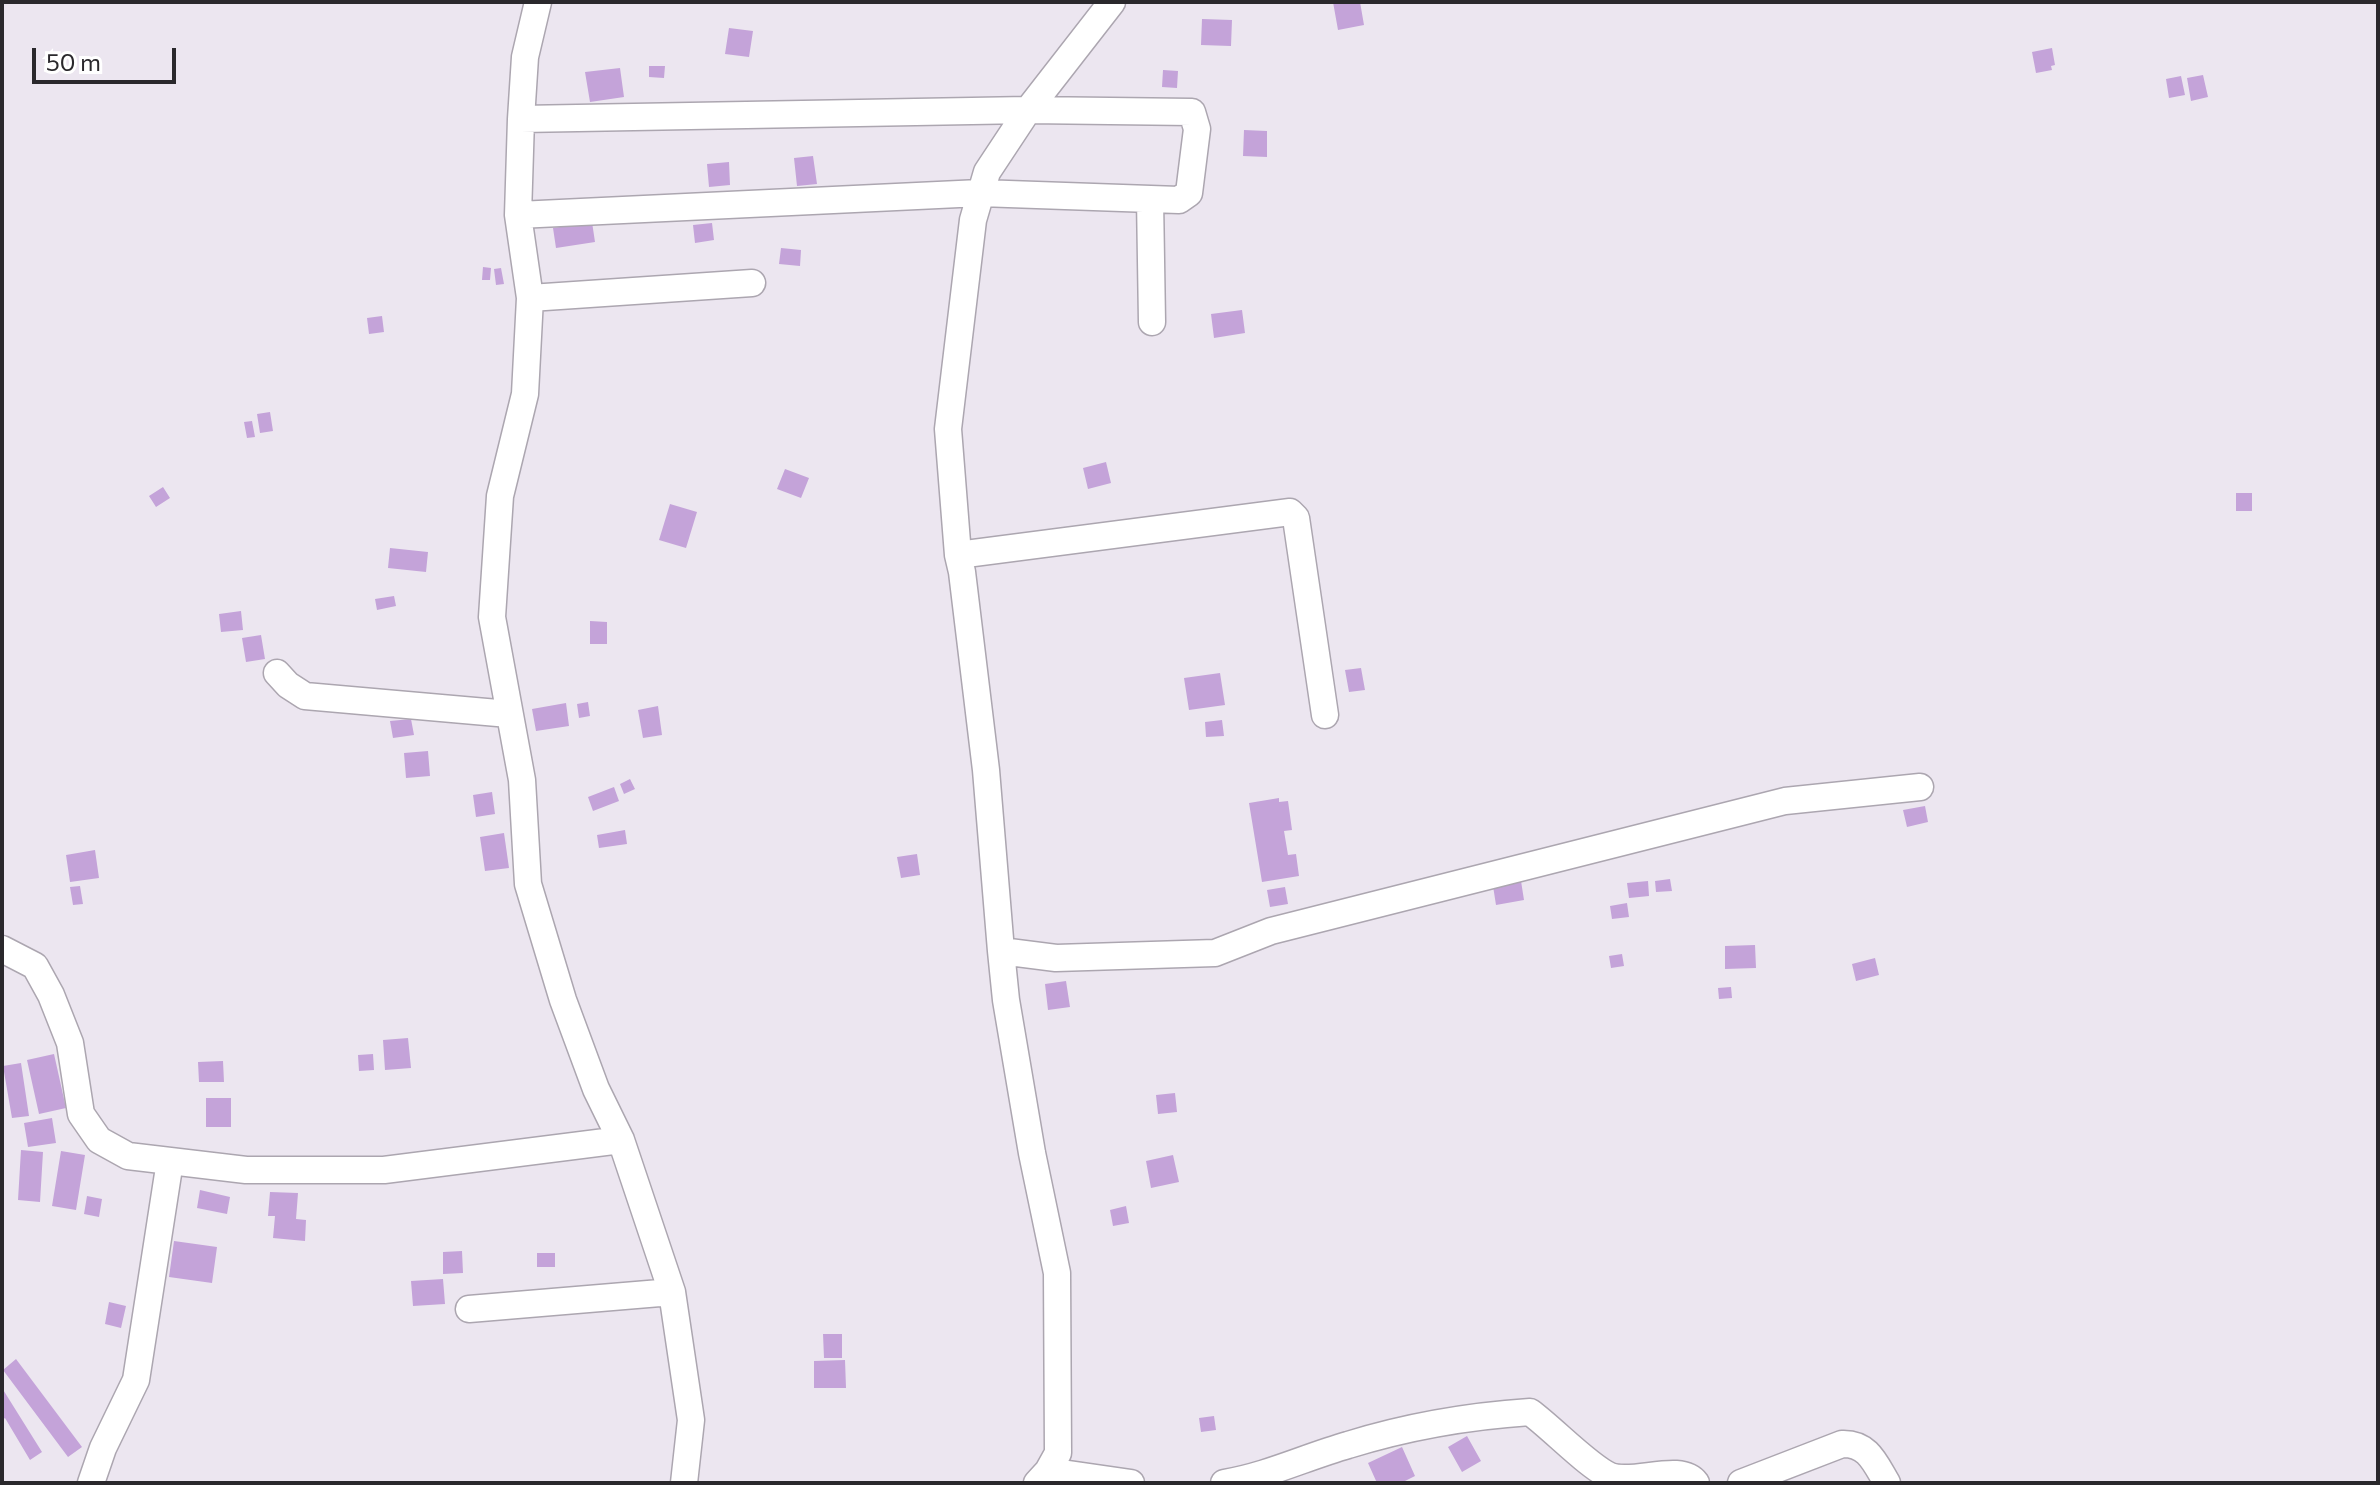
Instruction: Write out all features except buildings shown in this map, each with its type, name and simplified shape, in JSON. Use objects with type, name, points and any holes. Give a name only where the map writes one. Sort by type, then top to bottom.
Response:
[{"type":"street","points":[[538,2],[525,57],[521,119],[518,215],[530,298],[525,394],[500,496],[492,617],[522,780],[528,884],[563,1000],[596,1089],[621,1140],[672,1292],[691,1420],[684,1483]]},
{"type":"street","points":[[1112,2],[1028,110],[987,172],[973,220],[948,429],[958,555],[986,770],[1006,1000],[1032,1153],[1057,1273],[1058,1453],[1043,1477],[1131,1483]]},
{"type":"street","points":[[518,215],[980,193],[1179,200],[1189,193],[1197,129],[1192,112],[1028,110],[521,119]]},
{"type":"street","points":[[1150,199],[1152,322]]},
{"type":"street","points":[[530,298],[752,283]]},
{"type":"street","points":[[958,555],[1290,512],[1296,518],[1325,715]]},
{"type":"street","points":[[277,673],[305,696],[509,714]]},
{"type":"street","points":[[1001,951],[1056,958],[1215,953],[1271,931],[1785,801],[1920,787]]},
{"type":"street","points":[[2,949],[35,966],[51,995],[70,1043],[81,1114],[99,1140],[128,1156],[246,1170],[384,1170],[621,1140]]},
{"type":"street","points":[[91,1483],[103,1448],[136,1380],[170,1161]]},
{"type":"street","points":[[469,1309],[672,1292]]},
{"type":"street","points":[[1224,1483],[1243,1480],[1348,1445],[1489,1415],[1530,1412],[1611,1476],[1633,1478],[1682,1473],[1696,1483]]},
{"type":"street","points":[[1741,1483],[1842,1444],[1856,1444],[1867,1452],[1887,1483]]}]
